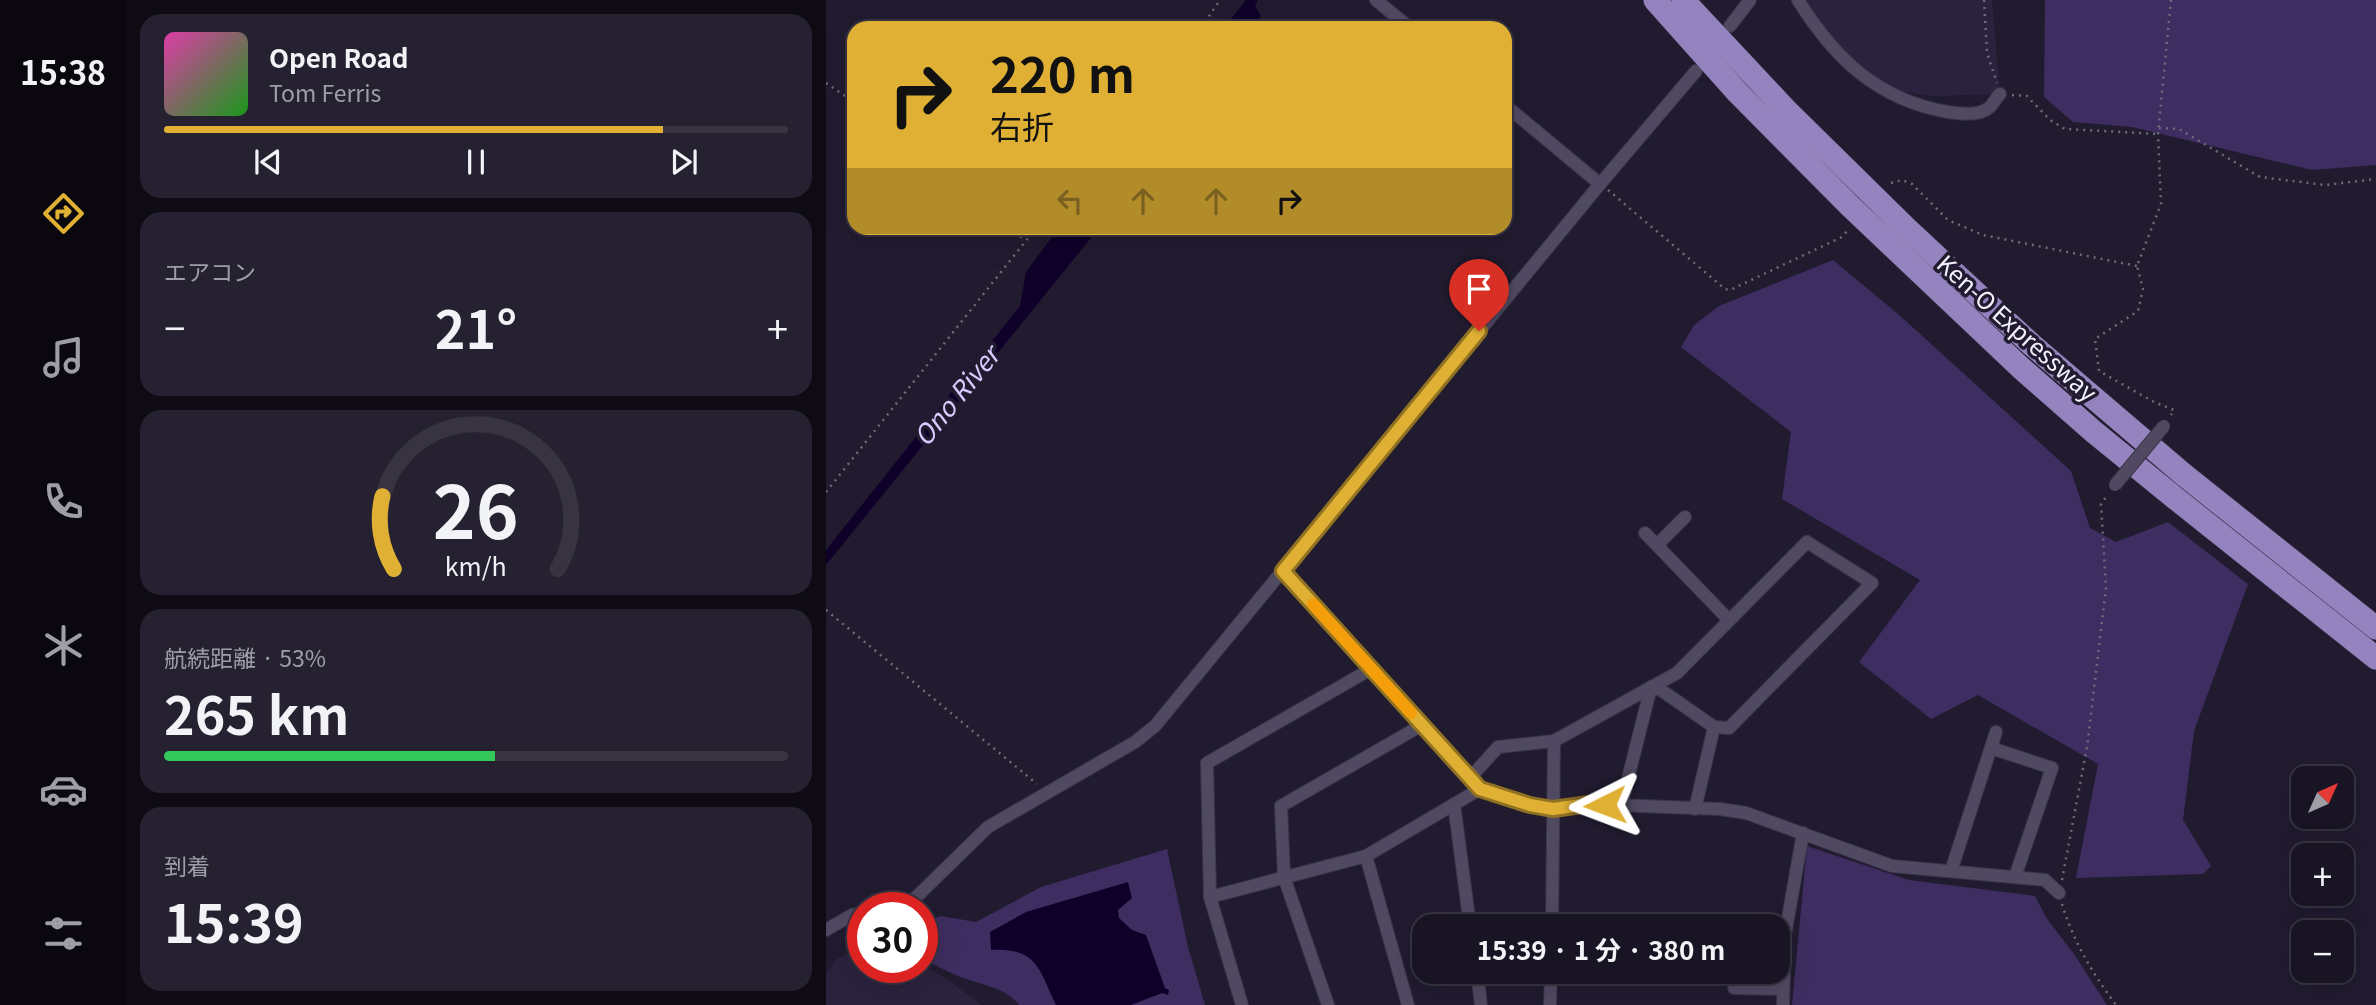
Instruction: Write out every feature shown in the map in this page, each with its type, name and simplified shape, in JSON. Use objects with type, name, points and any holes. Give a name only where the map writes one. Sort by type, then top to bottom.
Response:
[{"type":"highway","name":"Ken-O Expressway","points":[[1655,0],[1738,93],[1850,206],[2021,368],[2145,474],[2376,658]]},
{"type":"highway","name":"Ken-O Expressway","points":[[1683,0],[1787,111],[1906,228],[2032,345],[2183,474],[2376,628]]},
{"type":"street","points":[[1376,0],[1402,21]]},
{"type":"street","points":[[1730,26],[1750,0]]},
{"type":"street","points":[[1798,0],[1813,23],[1855,71],[1899,99],[1964,115],[1989,108],[2000,94]]},
{"type":"street","points":[[921,892],[988,827],[1135,742],[1155,726],[1696,71]]},
{"type":"street","points":[[1512,112],[1601,184]]},
{"type":"street","points":[[2115,485],[2164,426]]},
{"type":"street","points":[[1657,545],[1685,517]]},
{"type":"street","points":[[1645,533],[1729,621]]},
{"type":"street","points":[[1470,778],[1498,747],[1553,741],[1676,673],[1807,542],[1872,583],[1729,728],[1714,727],[1661,690],[1651,687]]},
{"type":"street","points":[[1283,571],[1480,789],[1530,805],[1553,809],[1589,804],[1720,809],[1746,813],[1892,866],[2045,880],[2059,893]]},
{"type":"street","points":[[1242,1005],[1210,897],[1207,763],[1371,669]]},
{"type":"street","points":[[1622,806],[1651,687]]},
{"type":"street","points":[[1328,1005],[1284,877],[1281,806],[1422,725]]},
{"type":"street","points":[[1695,809],[1714,727]]},
{"type":"street","points":[[1951,871],[1996,732]]},
{"type":"street","points":[[1552,914],[1553,741]]},
{"type":"street","points":[[1990,748],[2052,768],[2015,877]]},
{"type":"street","points":[[1210,897],[1366,856],[1480,789]]},
{"type":"street","points":[[1454,804],[1468,914]]},
{"type":"street","points":[[1783,1005],[1785,935],[1803,833]]},
{"type":"street","points":[[1366,856],[1408,1005]]},
{"type":"street","points":[[826,930],[847,918]]},
{"type":"street","points":[[1479,984],[1481,1005]]},
{"type":"street","points":[[1550,1005],[1551,984]]},
{"type":"street","points":[[1734,988],[1783,989]]},
{"type":"path","points":[[1206,21],[1220,0]]},
{"type":"path","points":[[1984,0],[1987,53],[2000,94],[2026,96],[2050,120],[2065,129],[2158,134]]},
{"type":"path","points":[[2164,426],[2175,410],[2154,402],[2099,371],[2095,339],[2138,311],[2143,289],[2137,266],[2161,204],[2158,128],[2171,0]]},
{"type":"path","points":[[826,83],[847,97]]},
{"type":"path","points":[[2158,128],[2179,129],[2260,177],[2325,185],[2376,179]]},
{"type":"path","points":[[1891,183],[1902,180],[1912,184],[1948,220],[1983,235],[2137,266]]},
{"type":"path","points":[[1601,184],[1725,289],[1730,290],[1842,237],[1850,228]]},
{"type":"path","points":[[1019,235],[1026,240]]},
{"type":"path","points":[[826,492],[1030,235]]},
{"type":"path","points":[[2115,485],[2101,503],[2106,588],[2087,747],[2059,893],[2068,925],[2096,978],[2116,1005]]},
{"type":"path","points":[[826,610],[1047,793]]},
{"type":"shaded area","points":[[1799,0],[1992,0],[2000,94],[1935,96],[1880,89]]},
{"type":"shaded area","points":[[2045,0],[2376,0],[2376,165],[2312,170],[2132,127],[2073,122],[2044,97]]},
{"type":"shaded area","points":[[1833,260],[1897,313],[2071,471],[2090,528],[2116,542],[2168,522],[2248,584],[2194,731],[2183,820],[2211,866],[2203,874],[2076,878],[2098,764],[1978,695],[1931,719],[1859,662],[1920,580],[1782,499],[1791,432],[1681,347],[1694,325],[1719,306]]},
{"type":"shaded area","points":[[1807,846],[1909,880],[2035,896],[2047,919],[2074,954],[2107,1005],[1792,1005]]},
{"type":"shaded area","points":[[1167,849],[1188,947],[1205,1005],[1019,1005],[999,990],[938,966],[938,917],[976,922],[1041,887]]},
{"type":"shaded area","points":[[847,954],[847,983],[938,983],[938,974],[982,1005],[826,1005],[826,973],[838,958]]},
{"type":"water","points":[[1246,0],[1258,0],[1255,6],[1261,16],[1258,21],[1230,21]]},
{"type":"water","name":"Ono River","points":[[1093,235],[826,565],[826,550],[1020,306],[1026,272],[1052,237]]},
{"type":"water","points":[[1128,882],[1132,898],[1118,910],[1119,918],[1132,930],[1146,935],[1165,988],[1169,990],[1168,995],[1162,993],[1131,1005],[1056,1005],[1040,971],[1027,957],[1018,952],[991,950],[990,932],[1026,912]]},
{"type":"slow traffic","points":[[1313,604],[1411,713]]},
{"type":"route","points":[[1479,331],[1283,571],[1480,789],[1530,805],[1553,809],[1589,804],[1605,805]]}]
